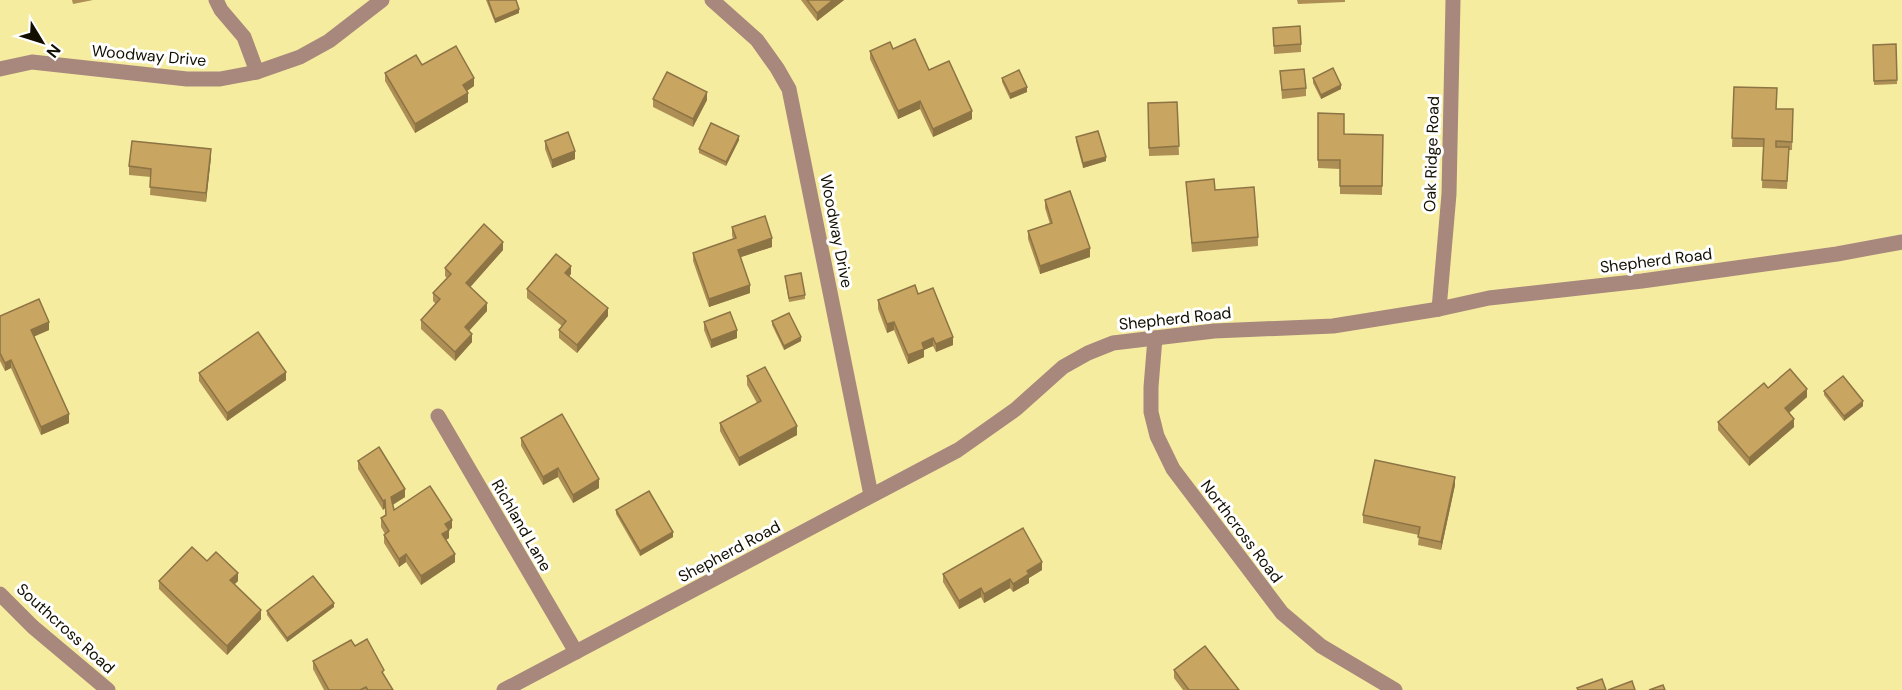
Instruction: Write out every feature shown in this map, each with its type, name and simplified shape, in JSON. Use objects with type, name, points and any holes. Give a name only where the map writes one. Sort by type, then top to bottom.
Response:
[{"type":"street","points":[[216,0],[221,10],[244,37],[257,72]]},
{"type":"street","name":"Woodway Drive","points":[[0,69],[32,62],[187,80],[220,79],[257,72],[300,57],[330,41],[382,0]]},
{"type":"street","name":"Woodway Drive","points":[[712,0],[757,40],[789,89],[871,495]]},
{"type":"street","name":"Oak Ridge Road","points":[[1439,309],[1449,194],[1453,0]]},
{"type":"street","name":"Shepherd Road","points":[[504,690],[958,450],[988,431],[1016,409],[1063,367],[1088,353],[1113,343],[1214,331],[1333,326],[1439,309],[1489,298],[1837,254],[1902,242]]},
{"type":"street","name":"Northcross Road","points":[[1155,338],[1150,387],[1151,412],[1157,436],[1173,469],[1282,613],[1321,645],[1395,690]]},
{"type":"street","name":"Richland Lane","points":[[438,416],[576,652]]},
{"type":"street","name":"Southcross Road","points":[[0,594],[33,627],[108,690]]},
{"type":"building","points":[[488,0],[516,0],[519,9],[495,19]]},
{"type":"building","points":[[807,0],[833,0],[817,13]]},
{"type":"building","points":[[1300,26],[1301,44],[1274,46],[1273,28]]},
{"type":"building","points":[[915,39],[929,70],[949,61],[972,111],[933,129],[920,101],[898,111],[870,51],[890,42],[893,49]]},
{"type":"building","points":[[1896,44],[1897,80],[1874,81],[1873,45]]},
{"type":"building","points":[[456,46],[474,78],[463,85],[468,93],[415,124],[385,73],[416,55],[422,65]]},
{"type":"building","points":[[1333,68],[1341,85],[1321,95],[1313,78]]},
{"type":"building","points":[[1304,69],[1306,88],[1282,90],[1280,71]]},
{"type":"building","points":[[1019,70],[1027,87],[1010,94],[1002,78]]},
{"type":"building","points":[[667,72],[707,92],[693,119],[653,99]]},
{"type":"building","points":[[1734,87],[1777,88],[1776,109],[1793,109],[1792,142],[1776,141],[1776,147],[1789,147],[1787,181],[1762,180],[1764,139],[1732,138]]},
{"type":"building","points":[[1177,102],[1179,146],[1149,148],[1148,103]]},
{"type":"building","points":[[1318,113],[1344,114],[1344,134],[1383,135],[1382,186],[1340,186],[1340,160],[1318,160]]},
{"type":"building","points":[[711,123],[739,136],[726,162],[699,149]]},
{"type":"building","points":[[1098,131],[1106,157],[1083,163],[1076,137]]},
{"type":"building","points":[[568,132],[575,151],[552,160],[545,141]]},
{"type":"building","points":[[132,141],[211,149],[206,193],[150,187],[151,169],[129,166]]},
{"type":"building","points":[[1214,179],[1215,190],[1254,187],[1258,237],[1192,243],[1186,182]]},
{"type":"building","points":[[1070,191],[1090,248],[1040,266],[1028,231],[1052,223],[1045,200]]},
{"type":"building","points":[[765,216],[772,238],[738,250],[750,285],[709,299],[693,253],[736,238],[732,227]]},
{"type":"building","points":[[484,224],[503,242],[466,283],[487,303],[465,327],[472,334],[455,352],[421,320],[440,299],[433,293],[451,274],[445,268]]},
{"type":"building","points":[[556,254],[571,266],[565,273],[608,308],[577,345],[559,330],[566,321],[527,289]]},
{"type":"building","points":[[801,273],[805,295],[789,298],[785,276]]},
{"type":"building","points":[[915,285],[918,294],[933,288],[953,337],[936,344],[933,338],[922,343],[924,349],[908,355],[894,322],[887,324],[878,300]]},
{"type":"building","points":[[39,299],[49,322],[31,330],[69,414],[41,427],[11,360],[5,363],[0,353],[0,316]]},
{"type":"building","points":[[730,312],[737,330],[711,340],[704,322]]},
{"type":"building","points":[[789,313],[801,337],[784,346],[772,321]]},
{"type":"building","points":[[258,332],[286,372],[227,413],[199,373]]},
{"type":"building","points":[[765,367],[797,426],[739,458],[720,423],[761,401],[747,376]]},
{"type":"building","points":[[1790,369],[1807,389],[1785,408],[1794,419],[1749,458],[1718,422],[1764,383],[1768,388]]},
{"type":"building","points":[[1843,376],[1863,401],[1844,416],[1824,391]]},
{"type":"building","points":[[562,414],[599,479],[573,495],[558,468],[543,477],[521,438]]},
{"type":"building","points":[[379,447],[405,489],[391,497],[394,510],[430,486],[452,520],[445,524],[449,530],[442,534],[455,554],[421,576],[406,554],[399,559],[384,535],[389,531],[381,518],[386,515],[385,500],[383,501],[358,461]]},
{"type":"building","points":[[1375,460],[1455,477],[1441,542],[1418,537],[1420,527],[1363,515]]},
{"type":"building","points":[[649,491],[673,532],[640,551],[616,510]]},
{"type":"building","points":[[1023,528],[1042,562],[1027,571],[1029,574],[1013,584],[1010,579],[984,594],[981,588],[959,601],[943,574]]},
{"type":"building","points":[[192,547],[207,561],[216,552],[238,573],[230,580],[261,610],[227,646],[159,581]]},
{"type":"building","points":[[313,576],[334,603],[287,638],[267,611]]},
{"type":"building","points":[[367,639],[393,690],[368,690],[366,687],[360,690],[329,690],[313,661],[351,640],[355,646]]},
{"type":"building","points":[[1205,646],[1239,690],[1189,690],[1174,670]]},
{"type":"building","points":[[1602,679],[1606,690],[1578,690],[1577,688]]},
{"type":"building","points":[[1632,681],[1635,690],[1608,690]]},
{"type":"building","points":[[1663,685],[1665,690],[1649,690]]}]
